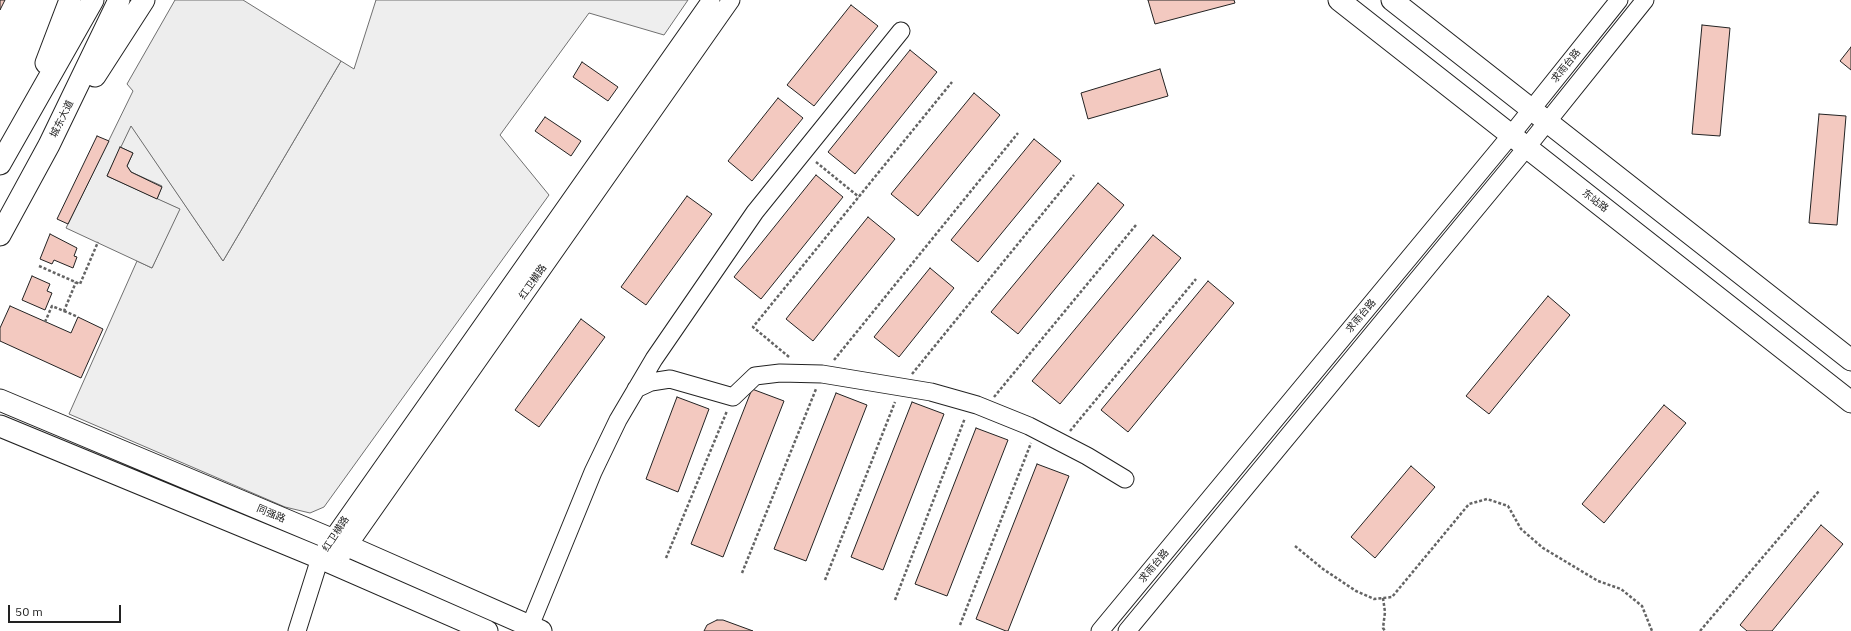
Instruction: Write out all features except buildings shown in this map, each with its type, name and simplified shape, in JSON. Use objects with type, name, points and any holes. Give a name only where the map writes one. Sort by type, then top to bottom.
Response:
[{"type":"main road","points":[[18,135],[70,0]]},
{"type":"main road","points":[[0,164],[18,135],[93,0]]},
{"type":"main road","name":"城东大道","points":[[0,235],[49,145],[119,0]]},
{"type":"main road","points":[[49,145],[144,0]]},
{"type":"main road","name":"东站路","points":[[1339,0],[1851,402]]},
{"type":"main road","points":[[1392,0],[1851,360]]},
{"type":"main road","name":"同强路","points":[[0,400],[340,543],[535,629]]},
{"type":"main road","points":[[0,426],[328,562],[487,631]]},
{"type":"street","name":"红卫横路","points":[[297,631],[328,562],[340,543],[711,0]]},
{"type":"street","name":"红卫横路","points":[[340,543],[731,0]]},
{"type":"street","name":"求雨台路","points":[[1127,631],[1539,116],[1620,0]]},
{"type":"street","name":"求雨台路","points":[[1539,116],[1645,0]]},
{"type":"street","points":[[535,629],[593,472],[618,420],[658,352],[755,212],[901,31]]},
{"type":"street","name":"求雨台路","points":[[1100,631],[1519,141]]},
{"type":"street","points":[[658,352],[670,379]]},
{"type":"street","points":[[636,389],[651,382],[670,379],[733,396],[755,376],[780,373],[815,373],[902,386],[931,392],[978,405],[1061,442],[1125,479]]},
{"type":"path","points":[[815,373],[753,327],[952,82]]},
{"type":"path","points":[[742,573],[815,373],[1018,133]]},
{"type":"path","points":[[804,152],[859,197]]},
{"type":"path","points":[[824,580],[902,386],[1074,175]]},
{"type":"path","points":[[895,600],[978,405],[1136,225]]},
{"type":"path","points":[[39,266],[80,284],[98,242]]},
{"type":"path","points":[[1061,442],[1196,279]]},
{"type":"path","points":[[64,310],[76,282]]},
{"type":"path","points":[[45,322],[52,306],[78,317]]},
{"type":"path","points":[[666,558],[733,396]]},
{"type":"path","points":[[960,625],[1036,430]]},
{"type":"path","points":[[1700,631],[1819,491]]},
{"type":"path","points":[[1295,546],[1323,569],[1356,591],[1374,599],[1392,597],[1469,504],[1487,499],[1508,506],[1521,529],[1543,548],[1598,581],[1621,589],[1642,606],[1652,631]]},
{"type":"path","points":[[1383,598],[1385,612],[1383,628],[1385,631]]},
{"type":"shaded area","points":[[175,0],[243,0],[341,61],[223,261],[131,126],[107,176],[180,209],[152,268],[66,228],[133,91],[127,84]]},
{"type":"shaded area","points":[[376,0],[688,0],[664,35],[589,13],[500,135],[549,195],[324,507],[310,513],[285,507],[69,414],[137,261],[152,268],[179,209],[157,199],[162,186],[131,172],[127,166],[133,153],[120,147],[131,125],[223,261],[341,61],[354,69]]}]
